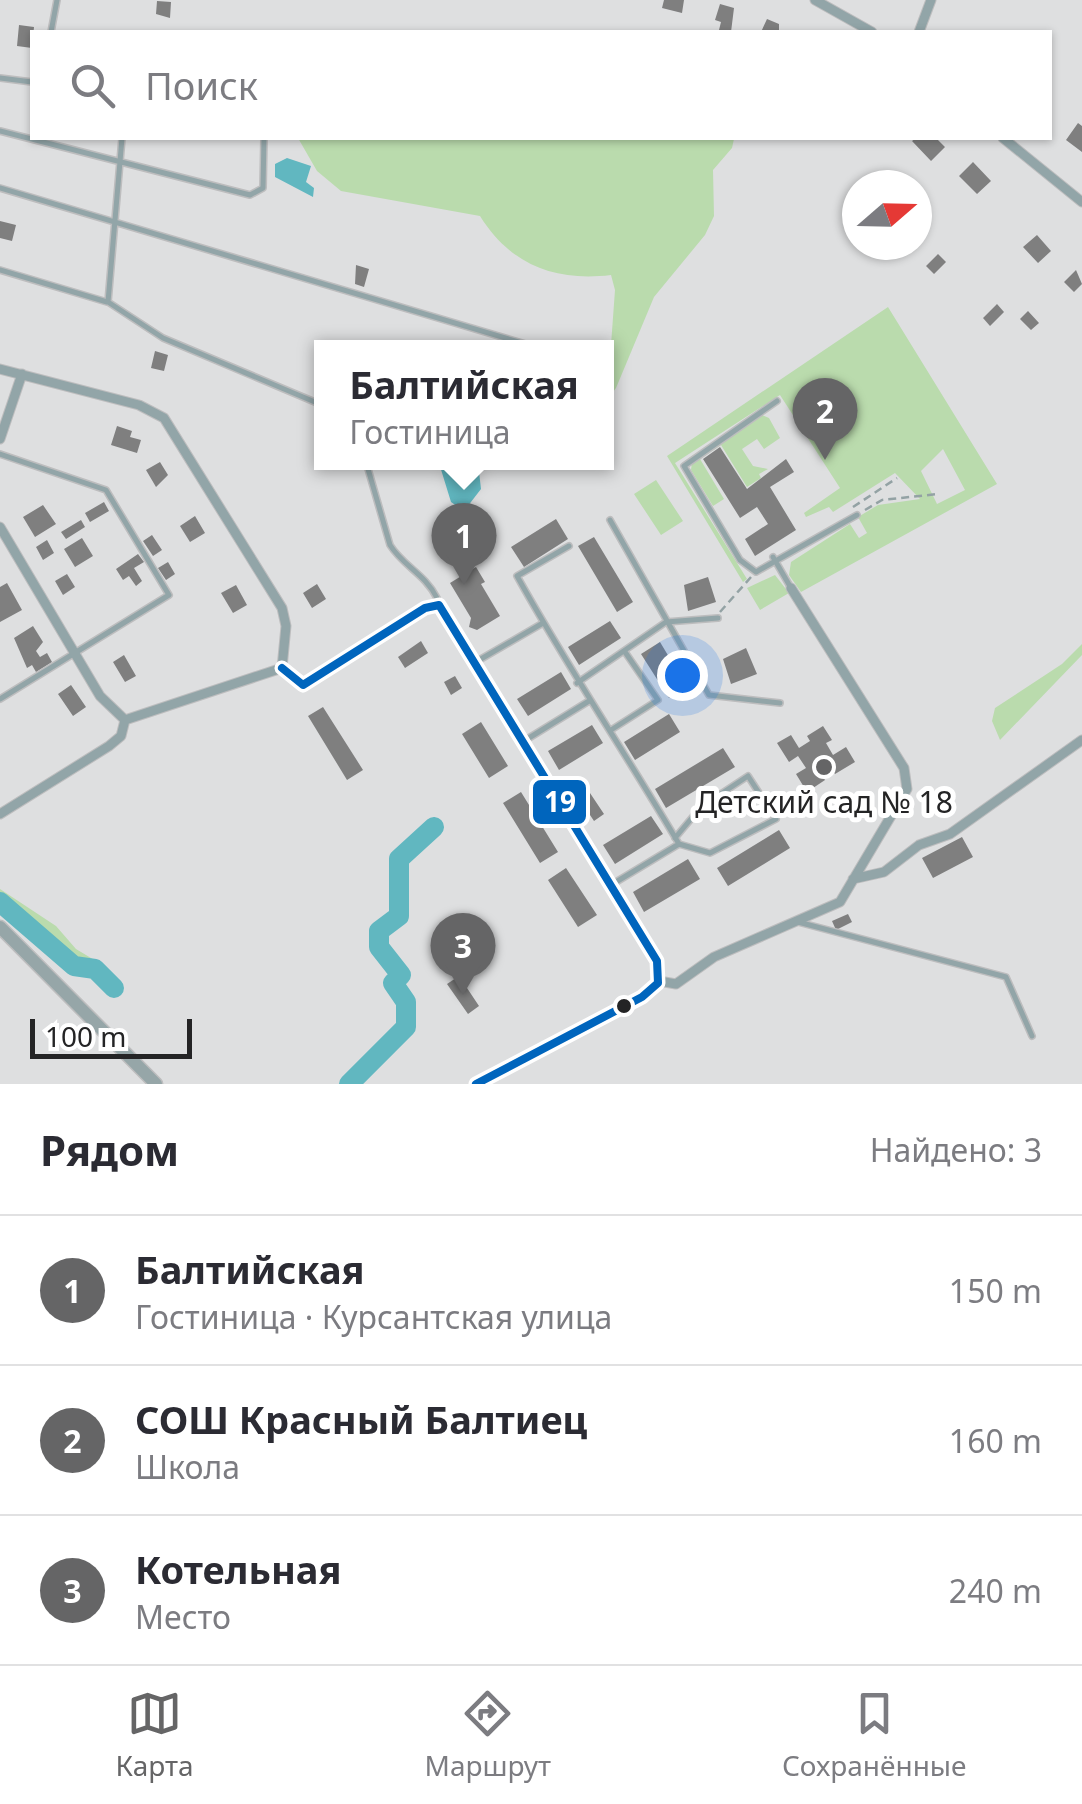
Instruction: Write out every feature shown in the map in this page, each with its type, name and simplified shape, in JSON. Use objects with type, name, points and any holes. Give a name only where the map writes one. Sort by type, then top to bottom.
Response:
[{"type":"main road","points":[[0,927],[156,1084]]},
{"type":"street","points":[[815,0],[868,30]]},
{"type":"street","points":[[921,30],[931,0]]},
{"type":"street","points":[[1005,140],[1082,202]]},
{"type":"street","points":[[0,369],[139,404],[168,423],[282,608],[286,626],[282,668]]},
{"type":"street","points":[[0,439],[22,374]]},
{"type":"street","points":[[0,528],[100,696],[125,720]]},
{"type":"street","points":[[660,978],[676,984],[714,957],[840,902],[901,800],[907,778],[791,588]]},
{"type":"street","points":[[282,668],[302,685],[436,604],[442,608],[657,961],[660,978]]},
{"type":"street","points":[[125,720],[282,668]]},
{"type":"street","points":[[0,814],[109,746],[121,736],[125,720]]},
{"type":"street","points":[[852,879],[884,872],[918,846],[950,834],[1082,740]]},
{"type":"street","points":[[476,1084],[642,997],[660,978]]},
{"type":"lane","points":[[52,30],[58,0]]},
{"type":"lane","points":[[0,78],[30,82]]},
{"type":"lane","points":[[0,131],[30,140]]},
{"type":"lane","points":[[32,140],[123,166],[258,194],[263,188],[264,140]]},
{"type":"lane","points":[[108,302],[123,166],[122,140]]},
{"type":"lane","points":[[0,188],[512,340]]},
{"type":"lane","points":[[0,270],[108,302],[163,338],[314,402]]},
{"type":"lane","points":[[777,401],[684,466],[740,560],[753,571],[857,515]]},
{"type":"lane","points":[[0,454],[106,490],[170,595],[0,699]]},
{"type":"lane","points":[[368,470],[390,545],[422,574],[437,598],[436,604]]},
{"type":"lane","points":[[610,520],[709,695],[780,703]]},
{"type":"lane","points":[[569,546],[517,576],[577,683],[611,730],[677,841],[710,853],[776,819],[748,776],[700,807],[677,841],[610,886]]},
{"type":"lane","points":[[774,560],[791,588]]},
{"type":"lane","points":[[577,683],[666,622],[718,618]]},
{"type":"lane","points":[[474,662],[543,623]]},
{"type":"lane","points":[[611,730],[658,700],[625,652]]},
{"type":"lane","points":[[521,743],[590,700]]},
{"type":"lane","points":[[798,922],[1006,977],[1032,1036]]},
{"type":"path","points":[[897,478],[853,505],[857,515],[882,500],[938,494]]},
{"type":"path","points":[[718,618],[753,571]]},
{"type":"green space","points":[[299,140],[734,140],[732,148],[713,170],[714,216],[705,235],[654,297],[614,391],[611,340],[615,290],[611,275],[571,275],[535,266],[505,246],[480,216],[341,191],[317,171]]},
{"type":"green space","points":[[888,307],[997,484],[801,592],[789,575],[791,562],[850,524],[859,538],[867,533],[858,517],[878,505],[920,499],[895,473],[833,512],[829,507],[806,517],[804,513],[840,488],[780,395],[675,463],[747,579],[743,582],[667,456]],"holes":[[[943,449],[965,490],[937,504],[921,471]]]},
{"type":"green space","points":[[762,415],[769,418],[780,438],[764,449],[757,439],[742,449],[753,466],[768,469],[759,474],[761,478],[747,487],[721,445],[700,459],[724,499],[713,506],[691,470],[692,462]]},
{"type":"green space","points":[[656,480],[683,521],[661,535],[634,494]]},
{"type":"green space","points":[[775,575],[789,593],[760,610],[747,588]]},
{"type":"green space","points":[[1082,644],[1082,655],[1000,740],[992,721],[995,708],[1062,664]]},
{"type":"green space","points":[[0,889],[56,926],[76,949],[106,967],[100,983],[73,970],[0,907]]},
{"type":"water","points":[[287,158],[311,166],[306,182],[314,188],[313,197],[275,177],[275,164]]},
{"type":"water","points":[[441,470],[479,470],[481,489],[464,511],[451,502]]},
{"type":"building","points":[[664,0],[684,0],[682,13],[662,8]]},
{"type":"building","points":[[157,1],[171,2],[170,18],[156,14]]},
{"type":"building","points":[[720,4],[734,8],[731,30],[719,30],[721,22],[715,20]]},
{"type":"building","points":[[767,19],[779,24],[779,30],[762,30]]},
{"type":"building","points":[[19,25],[34,27],[30,30],[30,48],[17,46]]},
{"type":"building","points":[[1078,123],[1082,126],[1082,152],[1066,140]]},
{"type":"building","points":[[938,140],[945,147],[931,161],[912,141]]},
{"type":"building","points":[[973,162],[991,181],[977,194],[959,176]]},
{"type":"building","points":[[0,221],[16,225],[12,241],[0,238]]},
{"type":"building","points":[[1037,235],[1051,251],[1038,263],[1023,247]]},
{"type":"building","points":[[938,254],[946,262],[934,274],[926,266]]},
{"type":"building","points":[[356,265],[369,269],[364,287],[355,284]]},
{"type":"building","points":[[1076,270],[1082,284],[1074,292],[1064,282]]},
{"type":"building","points":[[997,304],[1004,312],[990,326],[983,318]]},
{"type":"building","points":[[1028,311],[1039,323],[1031,330],[1020,319]]},
{"type":"building","points":[[155,351],[168,355],[164,371],[151,368]]},
{"type":"building","points":[[117,426],[132,431],[130,437],[141,440],[137,453],[111,445]]},
{"type":"building","points":[[720,447],[747,489],[786,459],[794,472],[770,487],[796,530],[755,556],[745,539],[768,524],[757,507],[740,518],[703,459]]},
{"type":"building","points":[[160,462],[168,475],[156,487],[146,470]]},
{"type":"building","points":[[104,502],[109,511],[90,522],[85,513]]},
{"type":"building","points":[[43,505],[56,524],[35,537],[23,517]]},
{"type":"building","points":[[195,516],[205,533],[190,542],[180,526]]},
{"type":"building","points":[[556,519],[568,539],[524,567],[511,547]]},
{"type":"building","points":[[81,520],[85,527],[66,539],[61,532]]},
{"type":"building","points":[[152,535],[162,550],[153,556],[143,541]]},
{"type":"building","points":[[594,537],[633,602],[617,612],[578,546]]},
{"type":"building","points":[[82,538],[93,556],[75,567],[64,549]]},
{"type":"building","points":[[47,540],[54,553],[43,560],[36,547]]},
{"type":"building","points":[[138,554],[144,562],[134,568],[142,581],[136,586],[129,576],[123,580],[116,569]]},
{"type":"building","points":[[168,562],[175,574],[166,580],[158,568]]},
{"type":"building","points":[[476,567],[500,616],[477,630],[469,627],[471,618],[450,583]]},
{"type":"building","points":[[67,574],[75,587],[63,595],[55,581]]},
{"type":"building","points":[[708,577],[716,602],[688,611],[684,585]]},
{"type":"building","points":[[7,583],[22,610],[0,622],[0,587]]},
{"type":"building","points":[[317,584],[326,599],[312,608],[303,593]]},
{"type":"building","points":[[236,585],[247,605],[233,613],[221,593]]},
{"type":"building","points":[[610,621],[621,638],[579,665],[568,647]]},
{"type":"building","points":[[33,626],[43,642],[36,651],[40,657],[47,653],[52,662],[36,672],[32,665],[27,668],[14,638]]},
{"type":"building","points":[[421,641],[428,653],[405,668],[398,657]]},
{"type":"building","points":[[660,642],[687,687],[669,698],[641,654]]},
{"type":"building","points":[[746,648],[757,674],[731,684],[723,659]]},
{"type":"building","points":[[124,655],[136,676],[125,682],[113,662]]},
{"type":"building","points":[[561,672],[571,689],[528,716],[517,699]]},
{"type":"building","points":[[455,676],[462,688],[451,695],[444,682]]},
{"type":"building","points":[[71,685],[86,707],[73,716],[58,694]]},
{"type":"building","points":[[323,707],[363,770],[347,780],[308,716]]},
{"type":"building","points":[[669,714],[680,732],[635,760],[624,742]]},
{"type":"building","points":[[481,722],[508,766],[489,778],[462,734]]},
{"type":"building","points":[[592,725],[603,743],[559,770],[548,751]]},
{"type":"building","points":[[823,726],[832,740],[826,743],[833,755],[846,747],[855,762],[835,774],[829,765],[819,771],[825,780],[807,792],[796,774],[806,768],[798,756],[789,762],[777,743],[791,735],[799,748],[810,741],[807,736]]},
{"type":"building","points":[[723,748],[735,767],[666,808],[655,789]]},
{"type":"building","points":[[584,784],[604,814],[594,821],[574,791]]},
{"type":"building","points":[[521,792],[558,852],[540,863],[503,803]]},
{"type":"building","points":[[651,816],[663,834],[615,864],[603,845]]},
{"type":"building","points":[[779,830],[790,848],[728,886],[717,868]]},
{"type":"building","points":[[962,837],[973,857],[933,878],[922,858]]},
{"type":"building","points":[[688,859],[700,879],[644,912],[633,892]]},
{"type":"building","points":[[566,868],[597,915],[578,927],[548,880]]},
{"type":"building","points":[[848,914],[852,922],[836,930],[832,921]]},
{"type":"building","points":[[459,976],[479,1006],[468,1014],[447,984]]},
{"type":"waterway","points":[[349,1084],[406,1027],[406,1002],[393,983],[401,975],[379,947],[379,931],[399,916],[399,859],[434,827]]},
{"type":"waterway","points":[[0,902],[74,966],[95,969],[114,988]]},
{"type":"transit line","name":"19","points":[[282,668],[303,685],[425,608],[439,605],[657,961],[658,983],[642,997],[476,1084]]},
{"type":"place","name":"СОШ Красный Балтиец","points":[[825,460]]},
{"type":"place","name":"Балтийская","points":[[464,585]]},
{"type":"place","name":"Детский сад № 18","points":[[824,767]]},
{"type":"place","name":"Котельная","points":[[463,995]]}]
